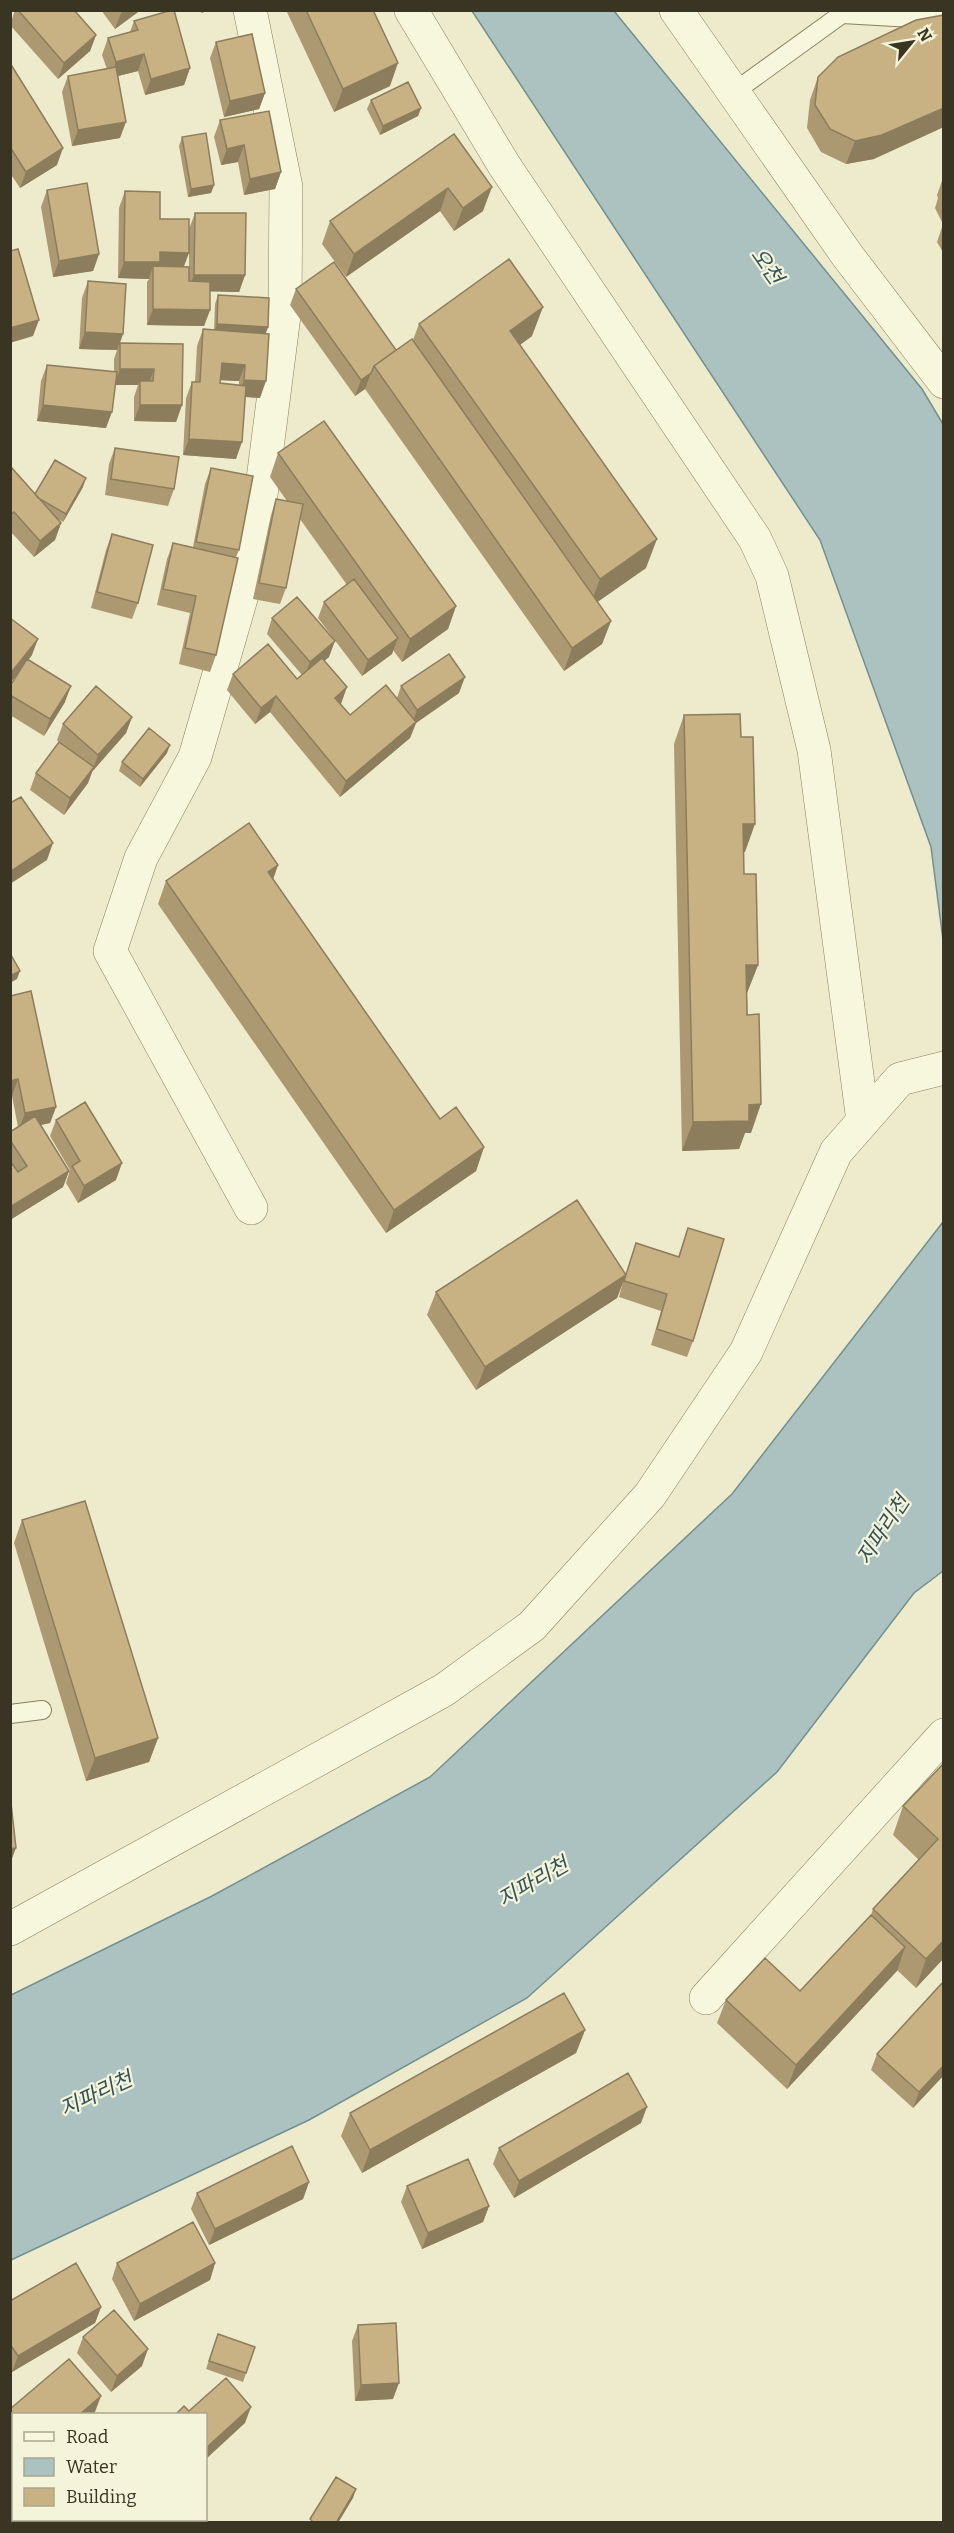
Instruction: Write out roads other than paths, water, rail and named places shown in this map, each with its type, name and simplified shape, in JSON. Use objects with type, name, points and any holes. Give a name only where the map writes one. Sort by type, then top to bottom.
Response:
[{"type":"street","points":[[249,10],[286,187],[285,308],[254,557],[195,757],[141,858],[110,951],[251,1208]]},
{"type":"street","points":[[411,10],[504,165],[755,539],[772,576],[814,750],[863,1121]]},
{"type":"street","points":[[676,10],[847,255],[944,382]]},
{"type":"street","points":[[10,1929],[444,1690],[532,1626],[650,1495],[746,1352],[836,1152],[900,1079],[944,1068]]},
{"type":"street","points":[[706,1998],[944,1735]]},
{"type":"lane","points":[[734,92],[842,14],[913,18],[944,14]]},
{"type":"lane","points":[[10,1714],[42,1710]]},
{"type":"water","name":"오천","points":[[472,11],[614,11],[922,389],[943,424],[943,940],[931,847],[820,540]]},
{"type":"water","name":"지파리천","points":[[943,1222],[943,1571],[914,1593],[777,1772],[527,1998],[309,2120],[11,2260],[11,1995],[212,1896],[430,1777],[732,1494]]}]
